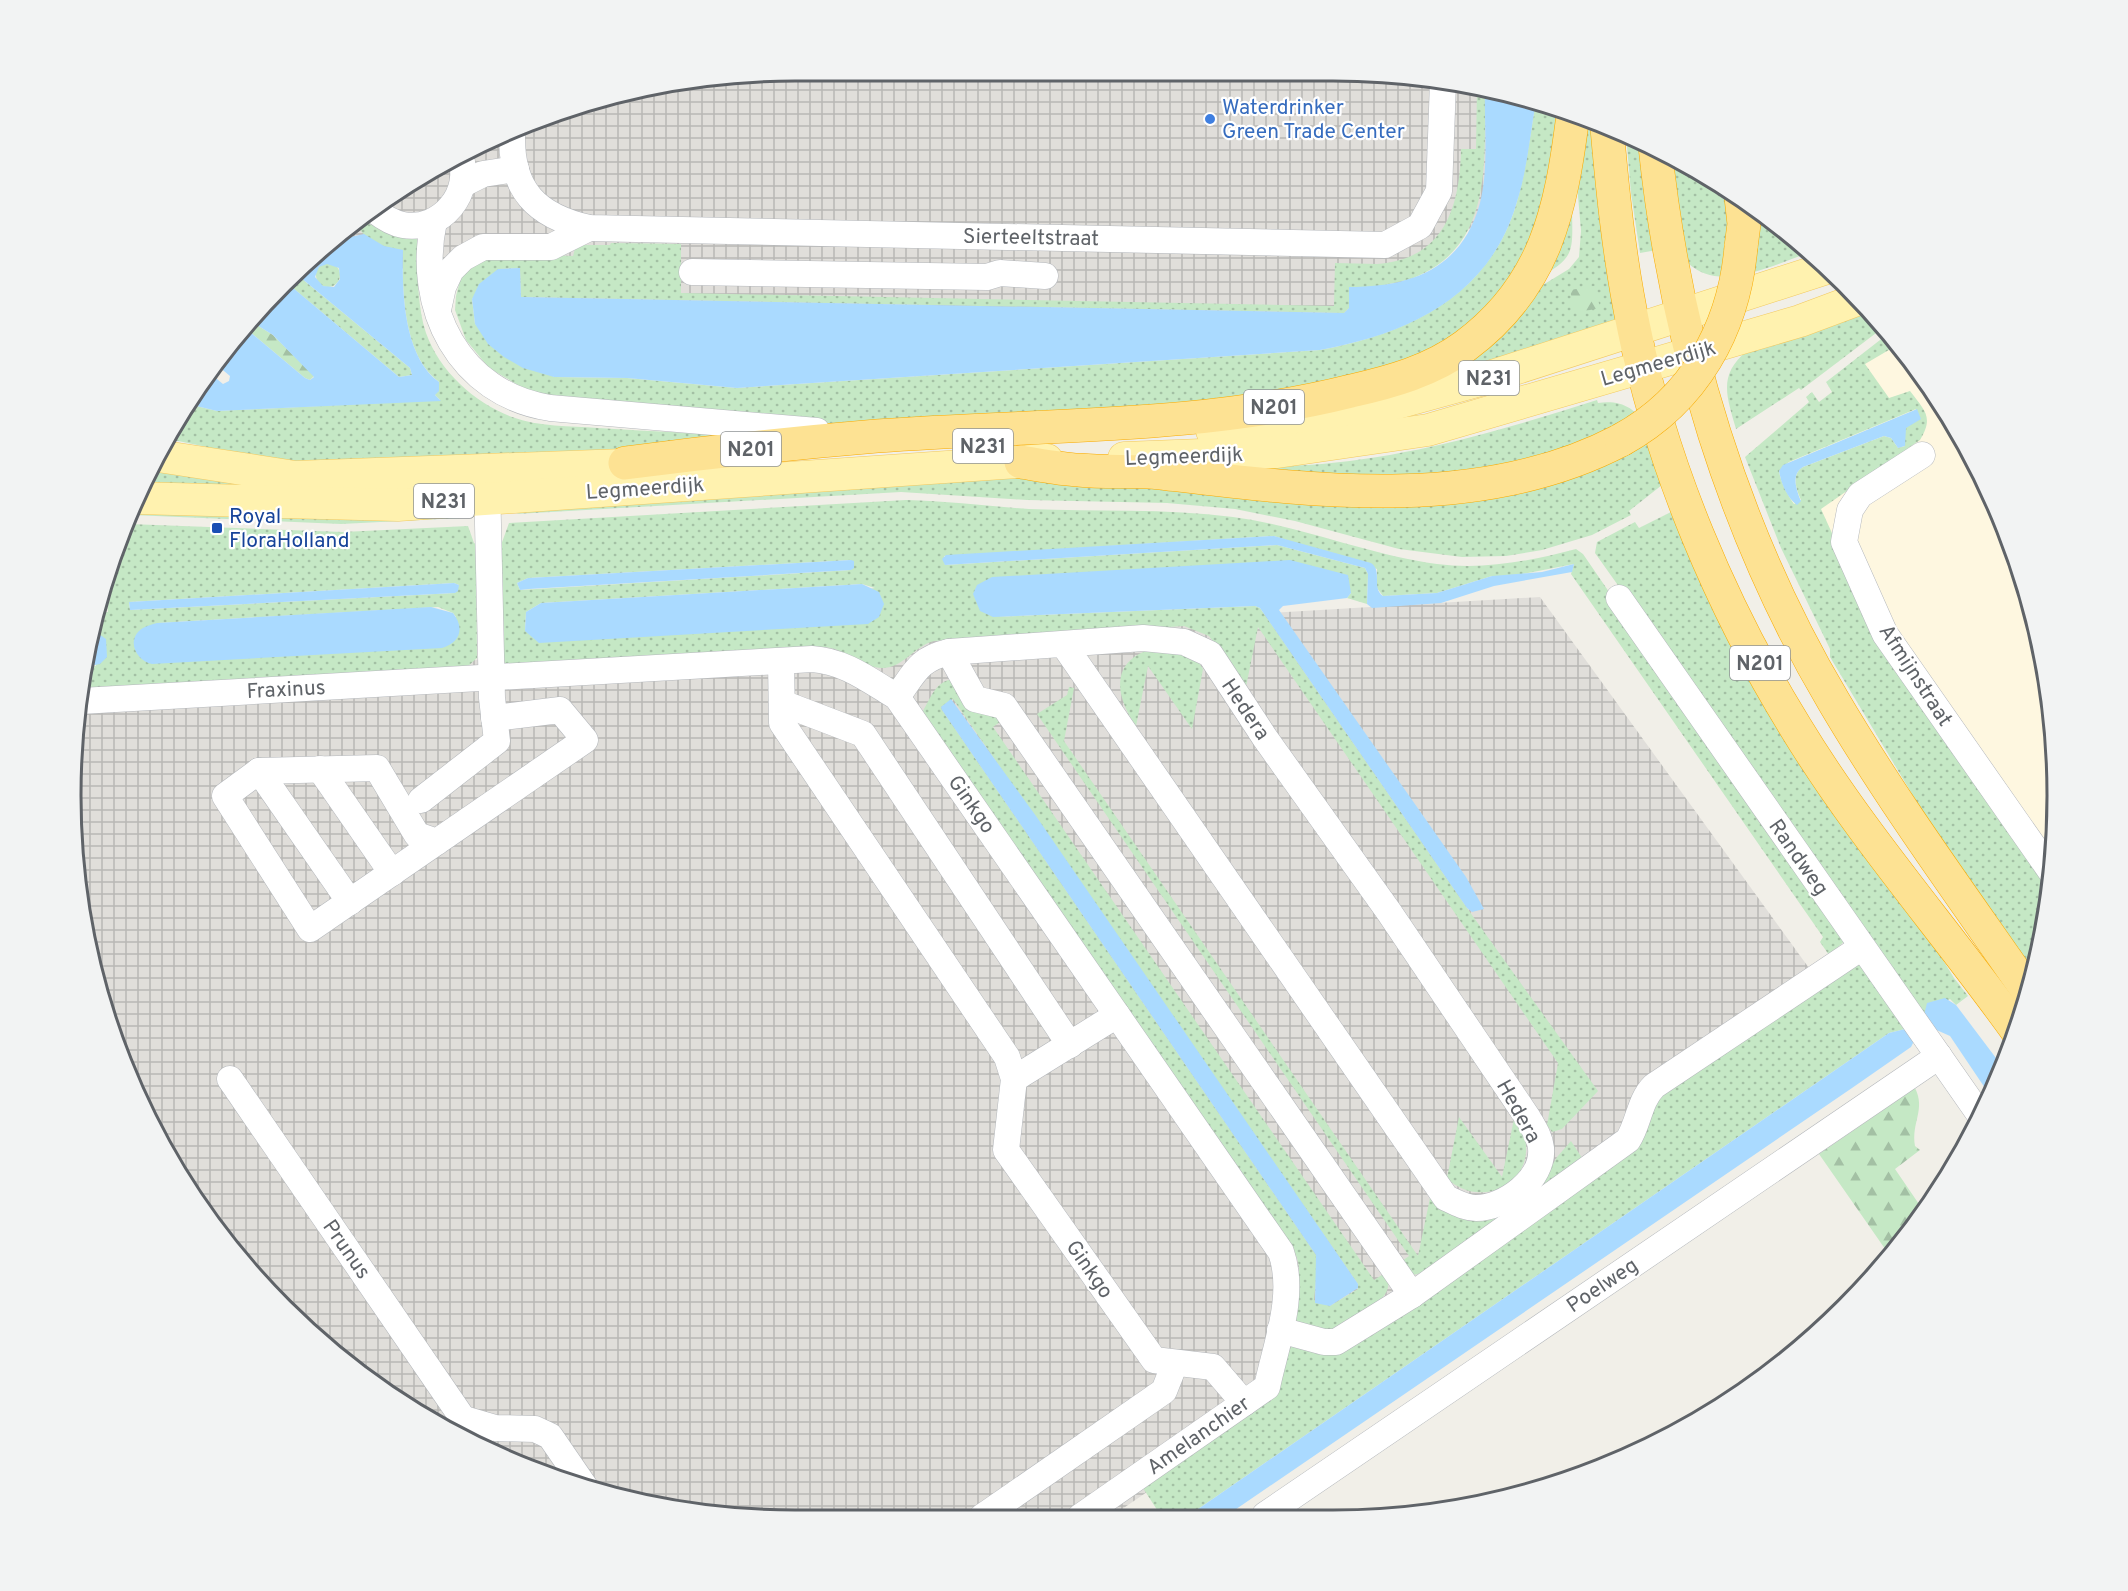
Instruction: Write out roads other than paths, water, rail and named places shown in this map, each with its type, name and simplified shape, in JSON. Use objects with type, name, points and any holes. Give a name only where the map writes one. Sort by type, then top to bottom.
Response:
[{"type":"highway","name":"N201","points":[[625,463],[877,436],[1232,414],[1316,400],[1395,381],[1428,368],[1464,347],[1492,323],[1524,287],[1540,258],[1555,215],[1566,176],[1573,123]]},
{"type":"highway","name":"N201","points":[[1608,136],[1620,250],[1643,369],[1691,516],[1722,588],[1796,728],[1861,824],[2010,1022]]},
{"type":"highway","name":"N201","points":[[1657,159],[1665,230],[1691,354],[1701,392],[1749,527],[1802,642],[1833,701],[1894,797],[2022,983]]},
{"type":"highway","name":"N231","points":[[1021,462],[1079,470],[1158,473],[1307,490],[1399,491],[1476,483],[1534,473],[1595,454],[1666,410],[1702,366],[1715,344],[1732,302],[1744,224],[1743,211]]},
{"type":"main road","name":"Legmeerdijk","points":[[146,498],[398,505],[487,485],[625,463],[681,464],[1177,435],[1285,422],[1393,404],[1480,381],[1682,313],[1818,271]]},
{"type":"main road","name":"Legmeerdijk","points":[[167,457],[295,477],[487,485],[1245,454],[1394,437],[1500,411],[1800,321],[1850,302]]},
{"type":"street","name":"Sierteeltstraat","points":[[512,140],[520,186],[540,209],[572,224],[589,228],[1385,245],[1420,226],[1439,191],[1443,90]]},
{"type":"street","points":[[380,215],[387,220],[403,225],[419,226],[434,221],[452,206],[463,184],[461,165]]},
{"type":"street","points":[[463,184],[483,174],[516,169]]},
{"type":"street","points":[[434,221],[429,243],[429,282],[449,340],[466,364],[488,384],[513,400],[550,408],[877,436]]},
{"type":"street","points":[[438,310],[443,287],[451,270],[463,258],[483,247],[551,247],[589,228]]},
{"type":"street","points":[[692,272],[987,277],[999,282],[1030,283],[1045,276],[1047,237]]},
{"type":"street","name":"Afmijnstraat","points":[[1922,455],[1860,495],[1850,510],[1845,542],[1885,634],[2043,861]]},
{"type":"street","points":[[421,800],[496,741],[491,678],[487,485]]},
{"type":"street","name":"Randweg","points":[[1618,598],[1975,1108]]},
{"type":"street","name":"Hedera","points":[[897,697],[920,664],[930,656],[948,652],[1143,638],[1184,642],[1210,654],[1265,738],[1396,922],[1528,1118],[1539,1140],[1541,1160],[1536,1174],[1526,1185],[1490,1207],[1462,1206],[1446,1197],[1064,645]]},
{"type":"street","points":[[948,652],[975,699],[1004,706],[1412,1295]]},
{"type":"street","name":"Ginkgo","points":[[491,678],[830,660],[847,667],[897,697],[1281,1252],[1288,1272],[1287,1293],[1280,1330]]},
{"type":"street","name":"Ginkgo","points":[[781,661],[782,723],[1007,1057],[1014,1079],[1006,1150],[1154,1360],[1213,1367],[1244,1403]]},
{"type":"street","name":"Fraxinus","points":[[87,701],[491,678]]},
{"type":"street","points":[[782,703],[863,734],[1070,1045]]},
{"type":"street","points":[[437,843],[417,835],[377,768],[259,771],[225,796],[310,928],[437,843],[585,740],[560,710],[494,718]]},
{"type":"street","points":[[320,769],[392,873]]},
{"type":"street","points":[[259,771],[350,902]]},
{"type":"street","points":[[1280,1330],[1324,1342],[1336,1342],[1412,1295],[1628,1140],[1634,1131],[1643,1100],[1654,1086],[1862,947]]},
{"type":"street","points":[[1014,1079],[1118,1015]]},
{"type":"street","name":"Poelweg","points":[[1272,1510],[1935,1051]]},
{"type":"street","name":"Prunus","points":[[230,1079],[473,1433]]},
{"type":"street","name":"Amelanchier","points":[[1090,1510],[1267,1387],[1280,1330]]},
{"type":"street","points":[[992,1510],[1164,1391],[1175,1363]]},
{"type":"street","points":[[464,1419],[495,1428],[535,1429],[550,1436],[578,1476]]},
{"type":"water","points":[[1485,98],[1535,110],[1523,180],[1516,205],[1503,237],[1486,265],[1465,288],[1413,322],[1383,334],[1320,350],[737,388],[627,378],[554,377],[523,368],[504,357],[488,344],[475,324],[472,299],[479,284],[498,269],[520,268],[521,297],[1344,313],[1349,308],[1349,287],[1372,286],[1413,278],[1447,259],[1461,244],[1472,226],[1480,203],[1485,161]]},
{"type":"water","points":[[364,234],[384,246],[403,250],[404,302],[407,321],[418,356],[427,371],[439,382],[439,391],[435,395],[441,401],[217,411],[197,406],[216,378],[223,384],[229,381],[230,376],[223,370],[251,333],[305,378],[310,380],[314,377],[273,335],[257,325],[293,288],[399,377],[412,375],[410,368],[302,279],[351,237]],"holes":[[[327,264],[339,268],[340,279],[334,287],[323,286],[315,277],[319,267]]]},
{"type":"water","points":[[1917,409],[1921,419],[1906,428],[1905,446],[1898,448],[1891,438],[1884,436],[1803,467],[1796,478],[1796,487],[1801,501],[1797,505],[1787,494],[1779,471],[1783,465]]},
{"type":"water","points":[[1274,536],[1371,563],[1376,570],[1378,589],[1383,596],[1437,593],[1492,576],[1542,572],[1574,564],[1572,572],[1494,586],[1441,603],[1372,608],[1367,604],[1368,574],[1365,568],[1277,545],[945,565],[942,559],[946,555]]},
{"type":"water","points":[[1290,560],[1348,575],[1351,593],[1347,598],[1283,606],[1279,610],[1466,877],[1484,909],[1472,912],[1467,908],[1260,608],[1255,606],[993,617],[980,611],[973,594],[977,585],[992,577]]},
{"type":"water","points":[[854,561],[854,568],[851,570],[520,590],[517,583],[528,578]]},
{"type":"water","points":[[454,583],[459,585],[455,593],[130,610],[129,602]]},
{"type":"water","points":[[862,584],[879,592],[884,604],[879,617],[868,624],[539,643],[525,631],[526,612],[541,603]]},
{"type":"water","points":[[431,607],[453,613],[457,619],[459,634],[457,639],[448,646],[152,664],[141,659],[134,643],[143,628],[157,623]]},
{"type":"water","points":[[100,635],[106,639],[107,657],[100,664],[93,665]]},
{"type":"water","points":[[951,699],[1036,816],[1358,1284],[1358,1288],[1330,1306],[1315,1303],[1316,1255],[942,710],[941,707]]},
{"type":"water","points":[[1945,998],[1956,1005],[1997,1059],[1984,1087],[1950,1036],[1932,1028],[1914,1041],[1911,1047],[1852,1088],[1235,1510],[1197,1510],[1889,1033],[1905,1029],[1924,1015],[1927,1003]]},
{"type":"place","name":"Waterdrinker Green Trade Center","points":[[1210,119]]},
{"type":"place","name":"Royal FloraHolland","points":[[217,528]]}]
